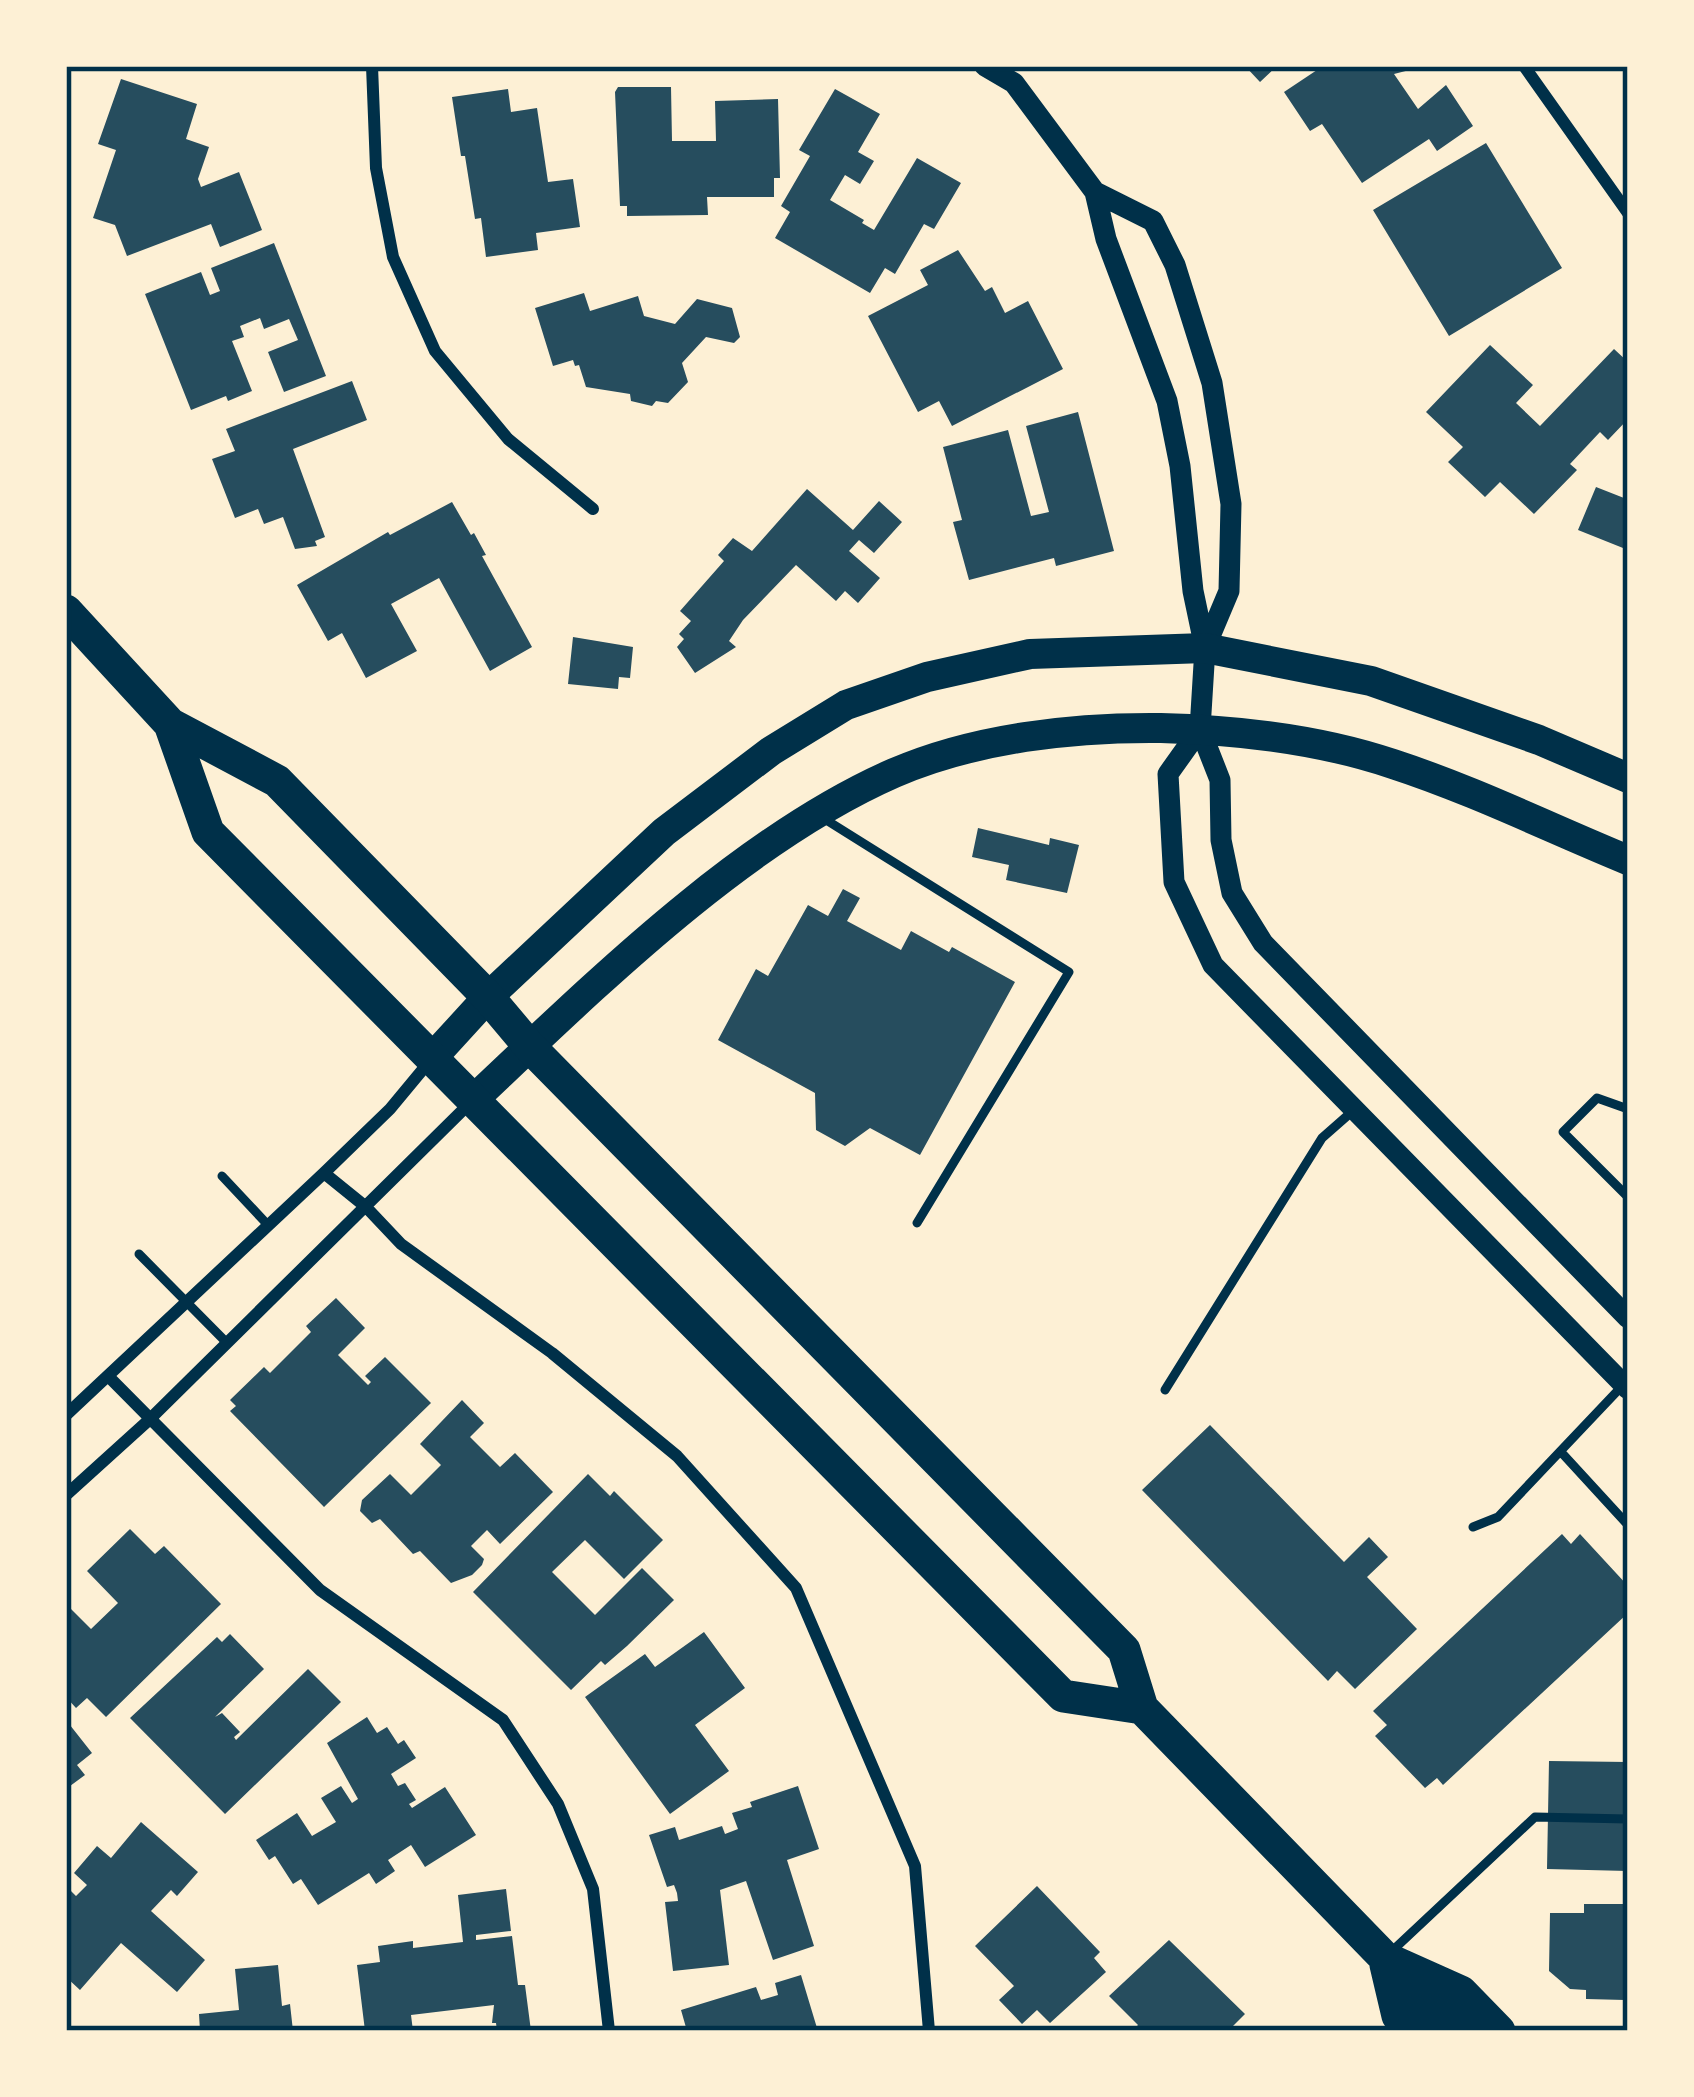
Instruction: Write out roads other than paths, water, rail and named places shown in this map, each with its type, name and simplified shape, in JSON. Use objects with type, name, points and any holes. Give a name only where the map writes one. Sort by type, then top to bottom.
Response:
[{"type":"highway","points":[[66,611],[170,724],[277,781],[530,1047],[1124,1650],[1142,1708],[1387,1967],[1457,2031]]},
{"type":"highway","points":[[170,724],[208,832],[1063,1696],[1142,1708]]},
{"type":"highway","points":[[1387,1967],[1398,2016],[1411,2031]]},
{"type":"highway","points":[[1387,1967],[1461,1992],[1499,2031]]},
{"type":"main road","points":[[434,1056],[488,998],[664,832],[771,751],[846,705],[927,677],[1030,654],[1204,648],[1371,681],[1539,740],[1628,778]]},
{"type":"main road","points":[[473,1100],[685,907],[816,814],[896,772],[1027,737],[1111,728],[1200,729],[1294,740],[1392,763],[1628,860]]},
{"type":"street","points":[[372,66],[376,168],[393,257],[435,351],[508,439],[592,509]]},
{"type":"street","points":[[985,66],[1014,83],[1095,192],[1106,239],[1166,400],[1180,466],[1204,648],[1200,729],[1220,780],[1221,840],[1232,893],[1263,944],[1628,1318]]},
{"type":"street","points":[[1524,66],[1628,213]]},
{"type":"street","points":[[1095,192],[1153,221],[1175,265],[1212,383],[1231,504],[1229,591],[1204,648]]},
{"type":"street","points":[[1200,729],[1168,774],[1174,882],[1214,964],[1627,1385]]},
{"type":"street","points":[[66,1415],[390,1109],[434,1056]]},
{"type":"street","points":[[66,1495],[150,1419],[473,1100]]},
{"type":"street","points":[[324,1173],[366,1207],[400,1244],[552,1353],[677,1456],[796,1588],[914,1866],[928,2031]]},
{"type":"street","points":[[108,1376],[320,1590],[502,1720],[558,1804],[592,1889],[609,2031]]},
{"type":"lane","points":[[816,814],[1069,972],[917,1222]]},
{"type":"lane","points":[[1628,1109],[1597,1098],[1563,1132],[1628,1197]]},
{"type":"lane","points":[[1165,1390],[1322,1138],[1354,1109]]},
{"type":"lane","points":[[222,1176],[267,1225]]},
{"type":"lane","points":[[139,1254],[227,1343]]},
{"type":"lane","points":[[1473,1526],[1498,1517],[1627,1385]]},
{"type":"lane","points":[[1561,1451],[1628,1525]]},
{"type":"lane","points":[[1387,1967],[1535,1817],[1628,1819]]}]
